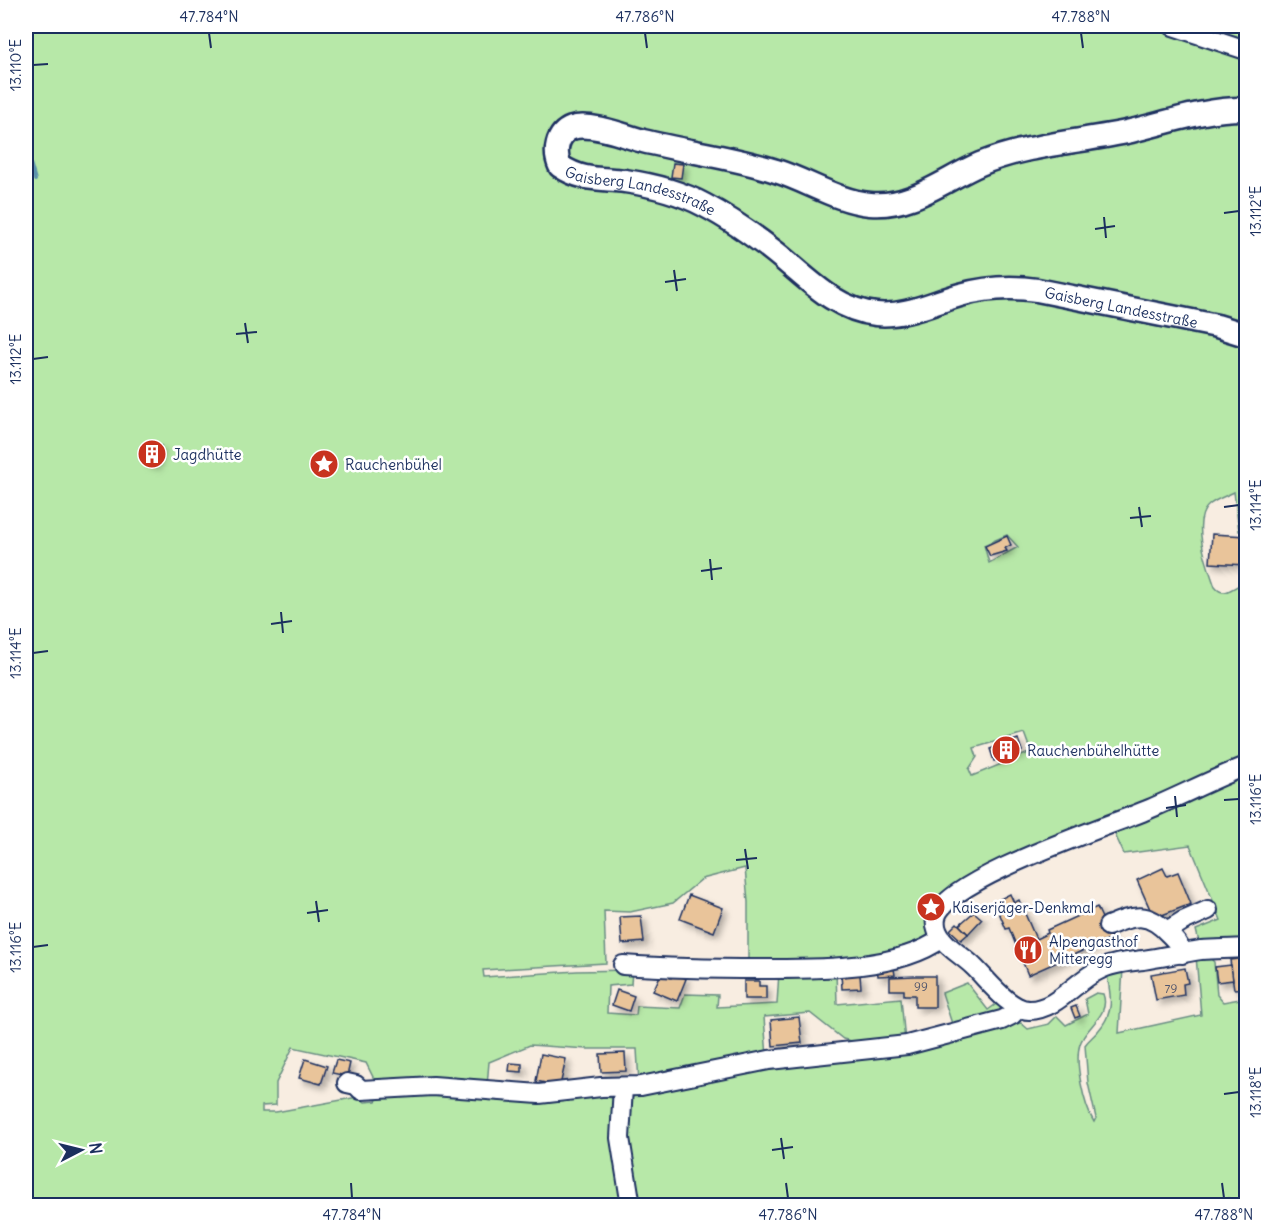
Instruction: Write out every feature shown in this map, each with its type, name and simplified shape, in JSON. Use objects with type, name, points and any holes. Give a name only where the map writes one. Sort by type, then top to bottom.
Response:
[{"type":"main road","name":"Gaisberg Landesstraße","points":[[1246,109],[1226,109],[1130,131],[1032,148],[980,164],[926,192],[889,205],[868,204],[837,196],[780,172],[743,161],[586,127],[566,132],[555,152],[560,166],[579,177],[645,185],[677,193],[705,205],[758,240],[834,299],[858,310],[876,314],[892,314],[917,309],[969,292],[993,288],[1016,288],[1037,290],[1217,326],[1246,335]]},
{"type":"street","points":[[1173,26],[1246,50]]},
{"type":"street","points":[[1246,766],[1147,810],[1039,852],[974,883],[949,900],[939,911],[936,925],[942,939],[983,975],[1010,1003],[1030,1010],[1046,1006],[1091,974],[1108,966],[1201,950],[1246,948]]},
{"type":"street","points":[[1167,931],[1208,910]]},
{"type":"street","points":[[1108,926],[1128,918],[1141,916],[1159,924],[1167,931],[1180,945],[1182,954]]},
{"type":"street","points":[[623,965],[728,969],[839,967],[916,953],[942,939]]},
{"type":"street","points":[[347,1083],[356,1085],[361,1090],[433,1086],[539,1094],[601,1087],[641,1086],[780,1058],[907,1045],[1002,1020],[1019,1008]]},
{"type":"street","points":[[623,1087],[620,1138],[632,1206]]},
{"type":"green space","points":[[26,26],[1246,26],[1246,532],[1239,531],[1234,492],[1209,505],[1201,522],[1201,533],[1202,545],[1215,587],[1225,592],[1242,584],[1246,586],[1246,760],[985,871],[929,932],[926,942],[859,961],[748,965],[748,902],[745,868],[702,879],[673,903],[630,912],[604,911],[606,963],[483,970],[484,977],[632,970],[631,984],[608,986],[607,1013],[636,1015],[637,1006],[680,1008],[685,994],[718,995],[717,1007],[777,1004],[779,972],[836,971],[837,1004],[901,998],[905,1042],[873,1046],[843,1039],[810,1013],[764,1017],[767,1057],[639,1083],[637,1049],[587,1049],[530,1045],[489,1062],[487,1086],[377,1085],[366,1063],[293,1047],[276,1083],[276,1105],[262,1106],[262,1112],[276,1112],[358,1097],[365,1102],[376,1101],[381,1095],[587,1095],[613,1098],[627,1205],[26,1205]],"holes":[[[1007,535],[1018,547],[989,563],[984,545]],[[1024,733],[1031,752],[972,776],[969,769],[977,757],[974,748]]]},
{"type":"green space","points":[[1246,771],[1246,943],[1200,946],[1196,930],[1221,920],[1190,845],[1124,854],[1112,828]]},
{"type":"green space","points":[[1206,954],[1214,962],[1217,995],[1223,1002],[1246,998],[1246,1205],[1233,1205],[1229,1198],[1225,1206],[636,1205],[624,1132],[629,1101],[639,1091],[955,1037],[1021,1023],[1028,1029],[1049,1024],[1057,1016],[1066,1025],[1088,1014],[1085,999],[1096,993],[1103,994],[1104,1008],[1083,1038],[1078,1052],[1084,1095],[1094,1122],[1096,1118],[1088,1083],[1085,1045],[1103,1024],[1109,1011],[1107,975],[1123,968],[1119,1033],[1201,1015],[1196,956]]},
{"type":"green space","points":[[967,983],[988,1010],[999,1002],[1001,1012],[954,1030],[942,993]]},
{"type":"building","points":[[673,163],[683,164],[681,178],[671,177]]},
{"type":"building","name":"Jagdhütte","points":[[148,443],[161,446],[156,465],[143,461]]},
{"type":"building","points":[[1212,534],[1246,536],[1246,565],[1210,563]]},
{"type":"building","points":[[1007,536],[1011,545],[1005,548],[1007,551],[990,556],[985,546]]},
{"type":"building","name":"Rauchenbühelhütte","points":[[1018,739],[1022,751],[994,761],[990,749]]},
{"type":"building","points":[[1163,868],[1167,876],[1178,872],[1191,904],[1154,918],[1137,880]]},
{"type":"building","points":[[1010,894],[1014,903],[1019,900],[1036,939],[1048,933],[1047,930],[1097,907],[1111,938],[1028,975],[1009,928],[1006,929],[998,910],[1004,907],[1000,899]]},
{"type":"building","points":[[689,895],[723,908],[714,932],[680,919]]},
{"type":"building","points":[[974,912],[982,919],[968,934],[959,925]]},
{"type":"building","points":[[641,916],[644,942],[622,944],[620,917]]},
{"type":"building","points":[[957,923],[968,934],[961,940],[950,930]]},
{"type":"building","points":[[1246,958],[1246,988],[1234,989],[1230,960]]},
{"type":"building","points":[[893,963],[895,975],[878,976],[877,967]]},
{"type":"building","points":[[1231,965],[1233,980],[1217,982],[1215,967]]},
{"type":"building","points":[[1185,968],[1188,983],[1183,984],[1184,995],[1156,1000],[1151,974]]},
{"type":"building","points":[[851,972],[851,975],[860,975],[861,988],[842,989],[841,973]]},
{"type":"building","points":[[673,973],[686,979],[677,1001],[653,991],[661,974],[671,978]]},
{"type":"building","points":[[935,976],[935,1007],[915,1007],[915,995],[904,995],[904,990],[890,990],[890,977]]},
{"type":"building","points":[[744,981],[759,981],[759,986],[766,986],[766,999],[744,999]]},
{"type":"building","points":[[617,990],[634,996],[629,1011],[612,1005]]},
{"type":"building","points":[[1076,1006],[1080,1016],[1075,1018],[1071,1008]]},
{"type":"building","points":[[799,1017],[802,1043],[773,1046],[771,1020]]},
{"type":"building","points":[[625,1053],[626,1071],[601,1072],[600,1054]]},
{"type":"building","points":[[541,1054],[566,1059],[560,1086],[536,1081]]},
{"type":"building","points":[[305,1059],[327,1066],[321,1084],[299,1078]]},
{"type":"building","points":[[336,1060],[350,1063],[347,1076],[332,1073]]},
{"type":"building","points":[[510,1063],[522,1064],[522,1072],[509,1071]]},
{"type":"waterway","points":[[26,149],[35,180]]},
{"type":"place","name":"Jagdhütte","points":[[152,454]]},
{"type":"place","name":"Rauchenbühel","points":[[324,464]]},
{"type":"place","name":"Rauchenbühelhütte","points":[[1006,750]]},
{"type":"place","name":"Kaiserjäger-Denkmal","points":[[931,907]]},
{"type":"place","name":"Alpengasthof Mitteregg","points":[[1028,950]]}]
